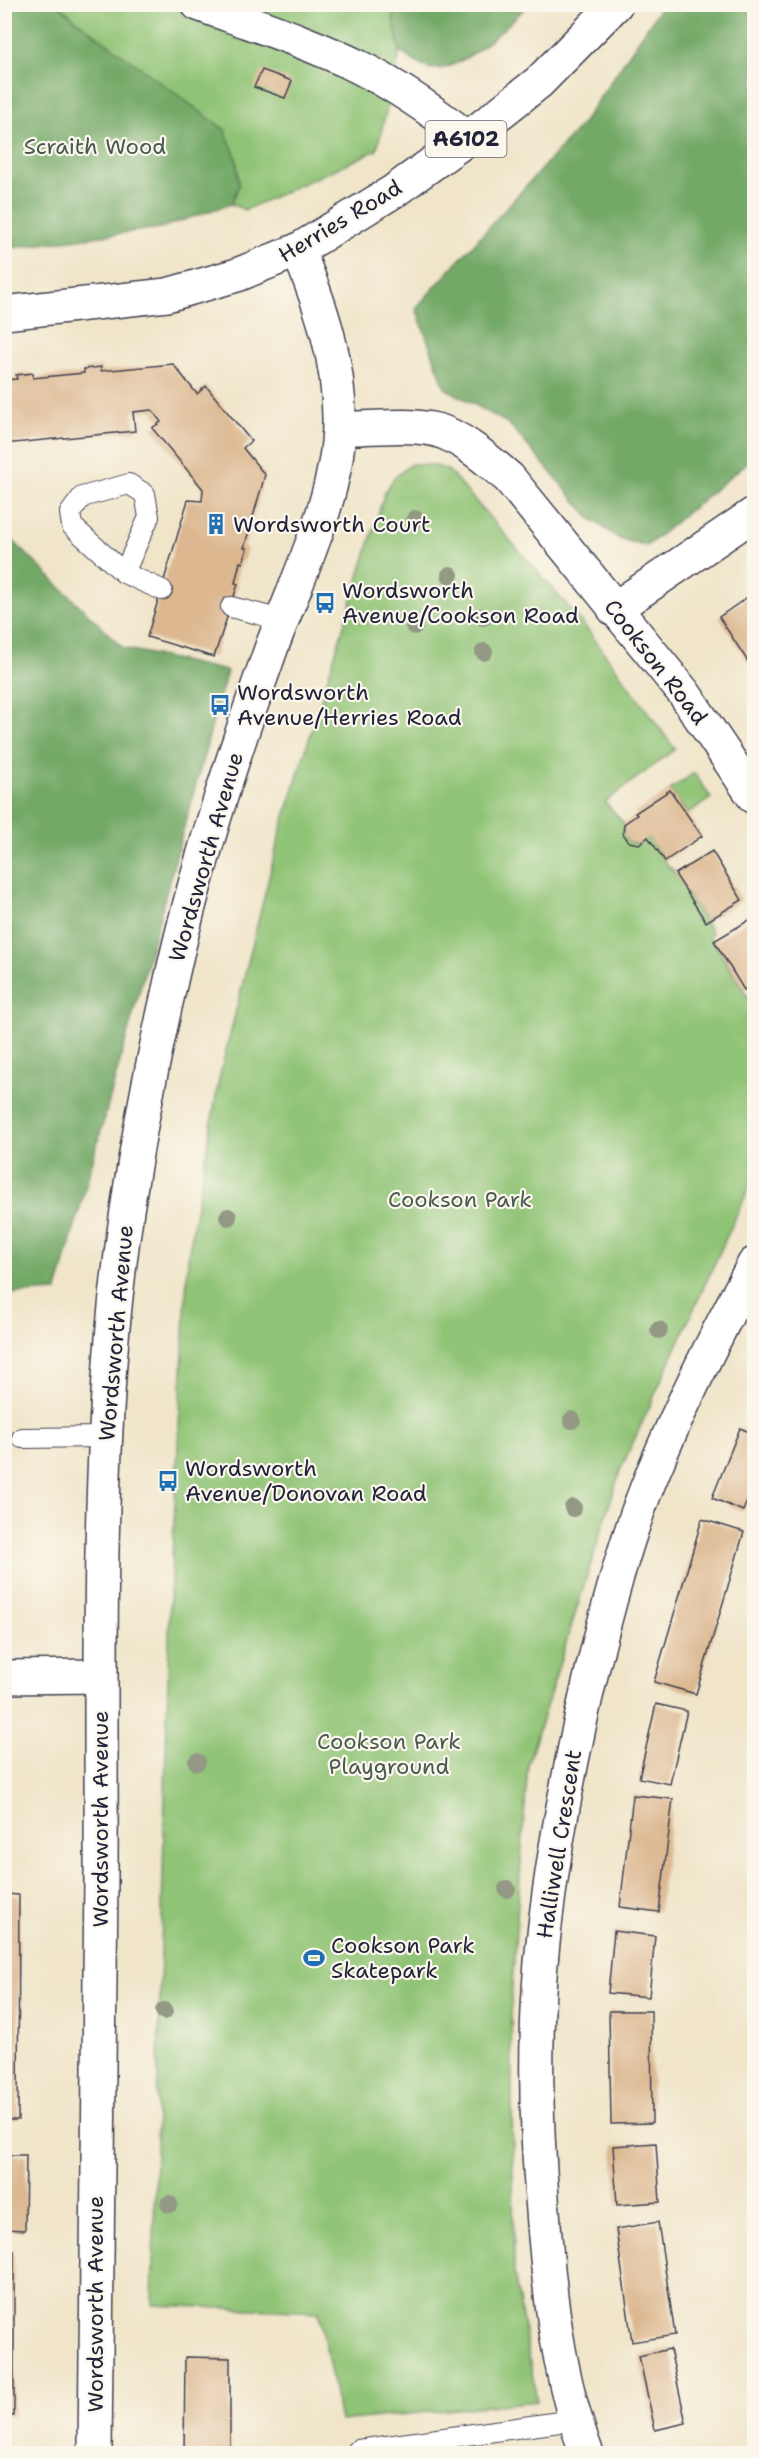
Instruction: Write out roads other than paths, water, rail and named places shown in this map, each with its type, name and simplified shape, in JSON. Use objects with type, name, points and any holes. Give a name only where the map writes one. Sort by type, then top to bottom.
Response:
[{"type":"street","points":[[198,4],[318,48],[362,68],[422,104],[468,138]]},
{"type":"street","name":"Herries Road","points":[[4,313],[167,295],[237,275],[298,250],[394,191],[468,138],[538,82],[616,4]]},
{"type":"street","name":"Wordsworth Avenue","points":[[95,2454],[101,1877],[100,1676],[106,1437],[117,1285],[133,1168],[166,999],[213,826],[248,715],[312,545],[332,474],[340,429],[338,377],[331,340],[298,250]]},
{"type":"street","name":"Cookson Road","points":[[340,429],[411,428],[444,433],[480,454],[509,478],[684,693],[754,797]]},
{"type":"street","points":[[614,609],[754,514]]},
{"type":"street","name":"Halliwell Crescent","points":[[587,2454],[574,2420],[549,2294],[540,2174],[538,2027],[541,1964],[553,1866],[574,1743],[612,1592],[653,1471],[726,1317],[754,1264]]},
{"type":"street","points":[[4,1677],[100,1676]]},
{"type":"lane","points":[[124,573],[149,517],[145,494],[129,484],[82,497],[70,513],[72,526],[124,573],[162,590]]},
{"type":"lane","points":[[231,607],[282,620]]},
{"type":"lane","points":[[22,1438],[106,1437]]},
{"type":"lane","points":[[358,2450],[574,2420]]},
{"type":"place","name":"Wordsworth Court","points":[[216,524]]},
{"type":"place","name":"Wordsworth Avenue/Cookson Road","points":[[325,603]]},
{"type":"place","name":"Wordsworth Avenue/Herries Road","points":[[220,705]]},
{"type":"place","name":"Wordsworth Avenue/Donovan Road","points":[[168,1481]]},
{"type":"place","name":"Cookson Park Skatepark","points":[[314,1958]]},
{"type":"park label","name":"Scraith Wood","points":[[95,146]]},
{"type":"park label","name":"Cookson Park","points":[[460,1199]]},
{"type":"park label","name":"Cookson Park Playground","points":[[389,1754]]}]
